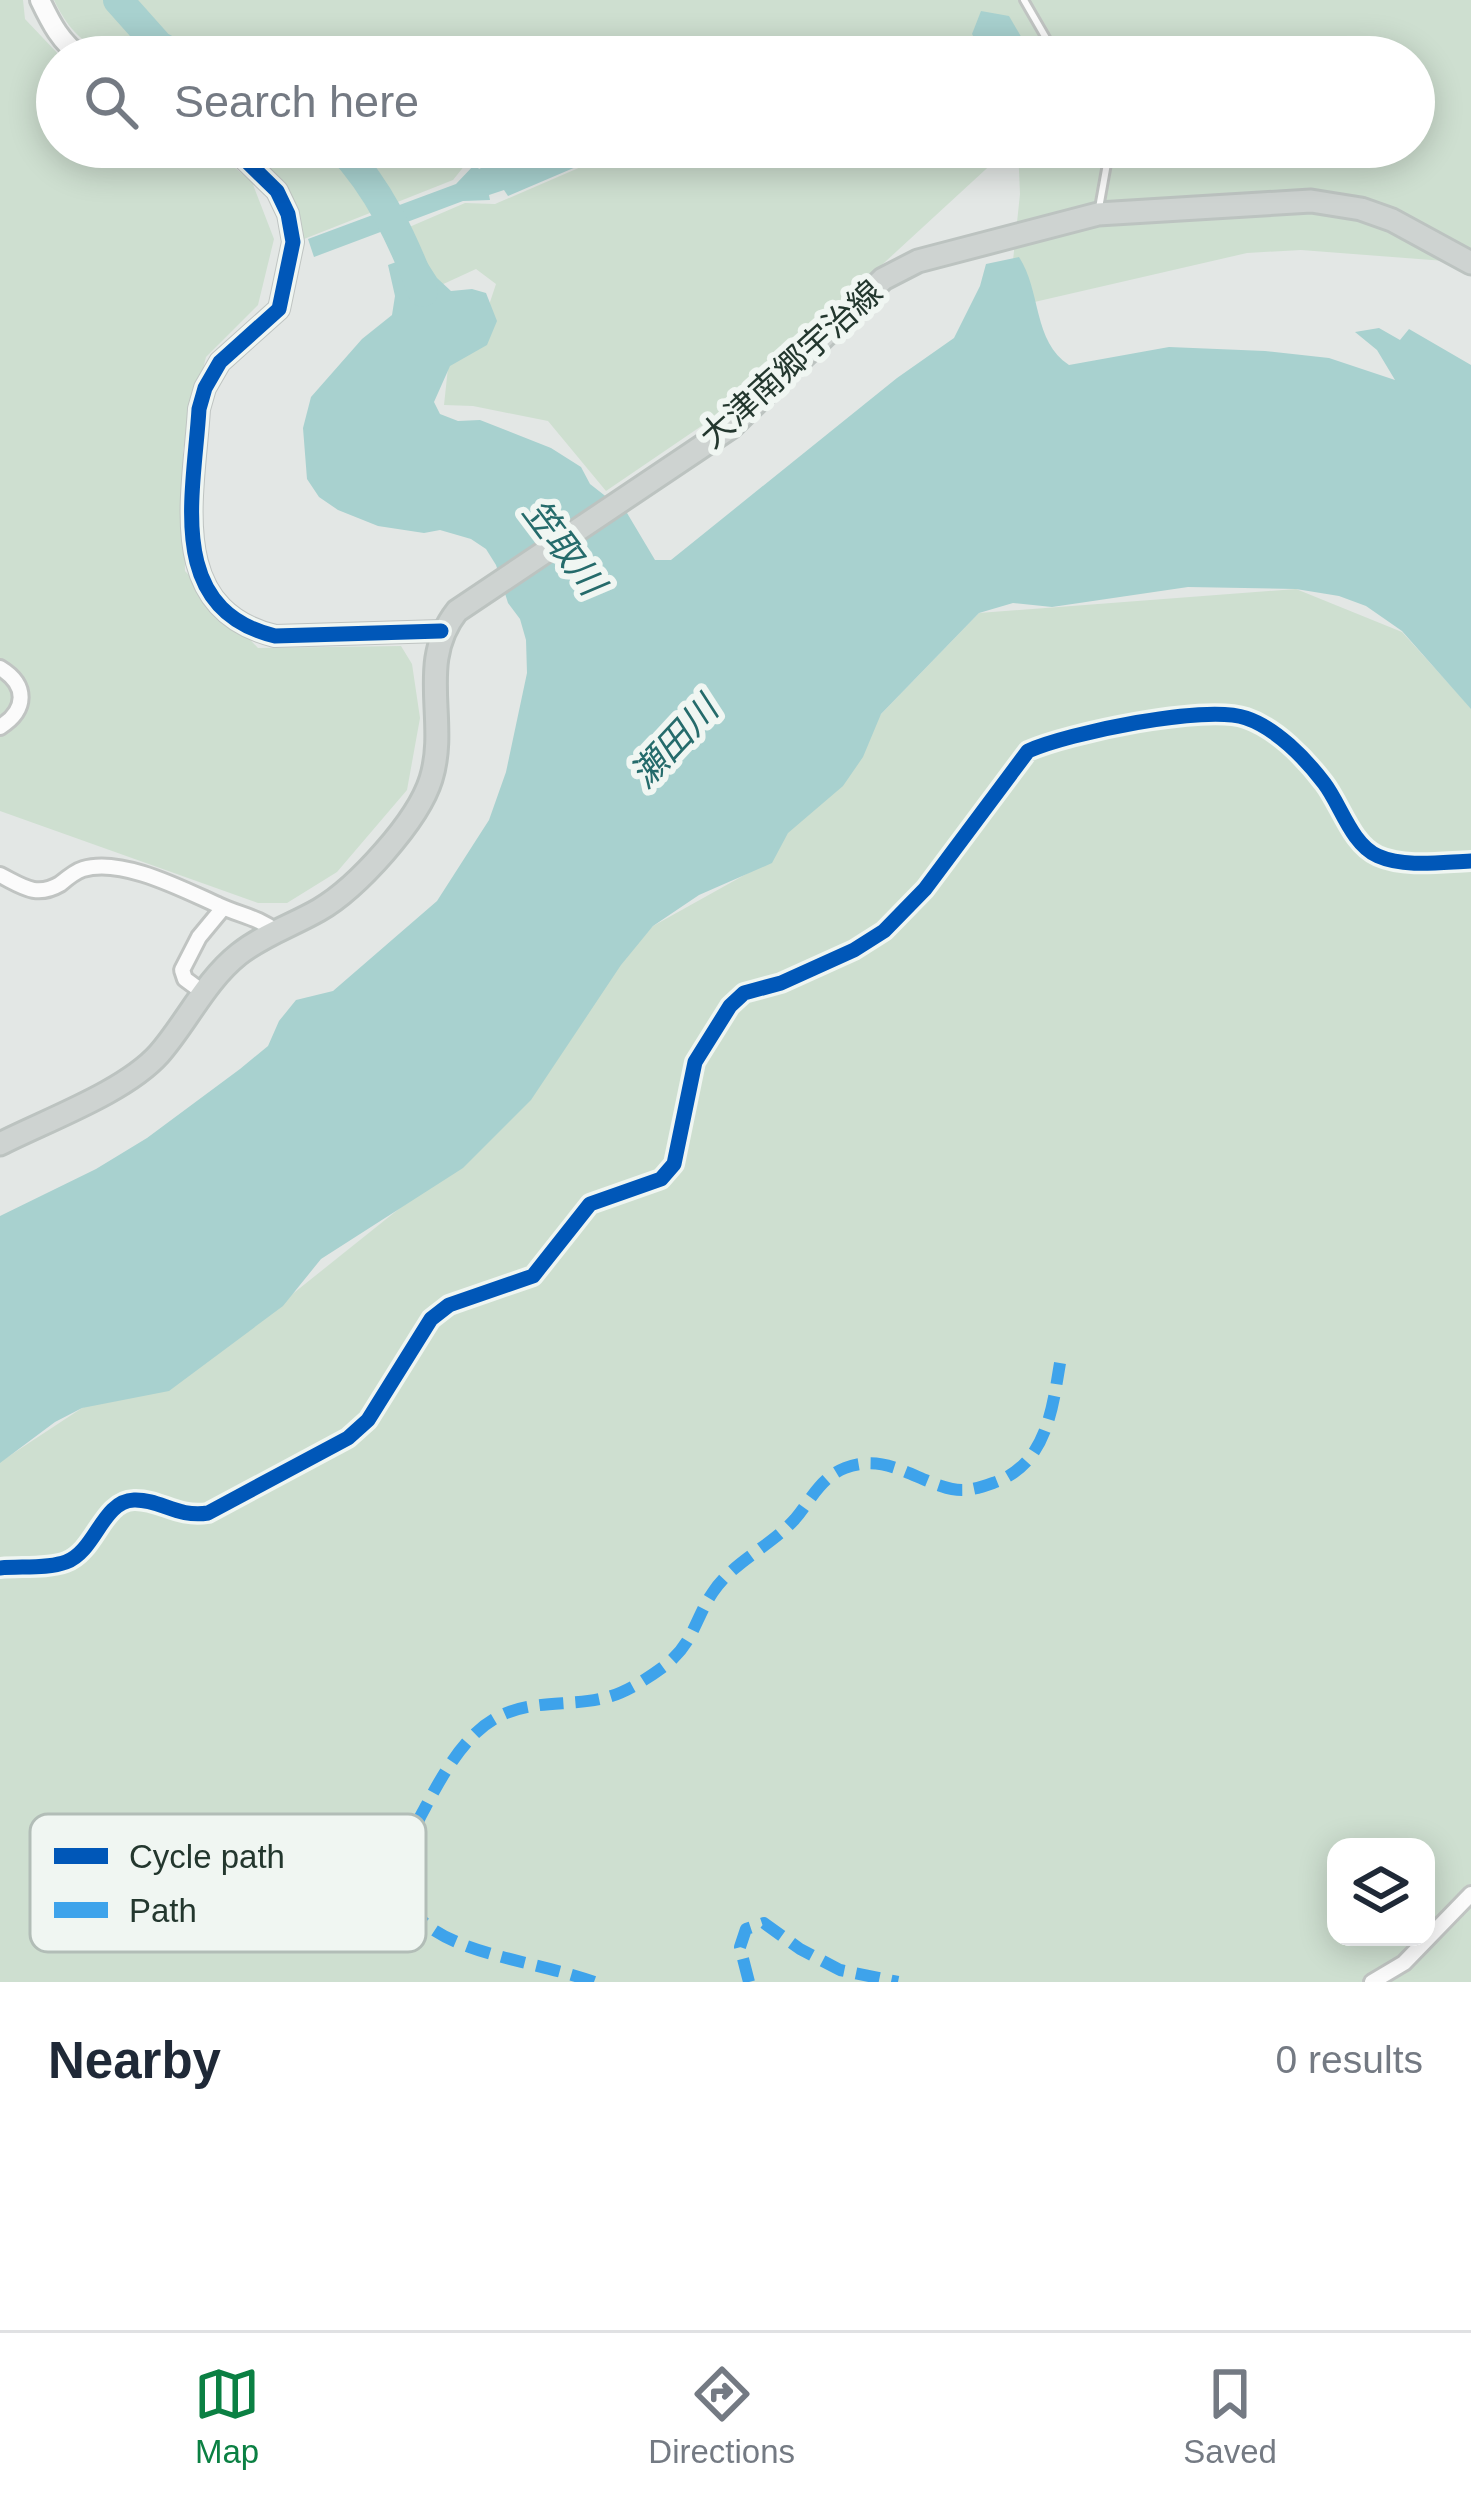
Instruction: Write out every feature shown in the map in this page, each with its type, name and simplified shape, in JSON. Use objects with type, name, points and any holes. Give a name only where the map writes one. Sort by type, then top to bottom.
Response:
[{"type":"main road","name":"大津南郷宇治線","points":[[441,631],[457,611],[494,584],[731,427],[900,267],[1098,214],[1311,201],[1392,220],[1471,263]]},
{"type":"main road","points":[[0,1144],[116,1085],[157,1057],[219,971],[242,951],[325,907],[408,822],[431,780],[441,631]]},
{"type":"street","points":[[40,0],[62,36]]},
{"type":"street","points":[[253,168],[277,191],[288,214],[293,242],[279,309],[220,362],[205,388],[199,409],[191,548],[198,574],[229,614],[250,630],[275,636],[441,631]]},
{"type":"street","points":[[0,668],[16,679],[22,694],[21,706],[0,727]]},
{"type":"street","points":[[0,1568],[65,1562],[83,1552],[117,1505],[136,1499],[187,1516],[208,1513],[347,1438],[368,1420],[431,1319],[449,1305],[532,1276],[590,1204],[662,1179],[674,1164],[695,1062],[730,1006],[744,993],[854,950],[884,931],[925,890],[1028,751],[1051,741],[1178,717],[1229,713],[1252,719],[1286,743],[1341,806],[1355,837],[1377,856],[1407,862],[1471,861]]},
{"type":"street","points":[[0,875],[31,892],[48,891],[84,868],[110,868],[153,877],[223,908],[259,918],[277,932]]},
{"type":"street","points":[[204,992],[185,979],[182,970],[223,908]]},
{"type":"street","points":[[1372,1982],[1404,1963],[1471,1894]]},
{"type":"lane","points":[[1024,0],[1045,36]]},
{"type":"lane","points":[[1098,214],[1106,168]]},
{"type":"green space","points":[[0,0],[23,0],[25,19],[41,36],[36,36],[36,168],[235,168],[252,182],[274,239],[258,305],[206,357],[183,450],[185,571],[258,648],[401,646],[412,664],[420,718],[407,790],[337,872],[287,903],[258,903],[0,811]]},
{"type":"green space","points":[[54,0],[1471,0],[1471,263],[1301,250],[1247,253],[1008,308],[1019,168],[1435,168],[1435,36],[80,36]]},
{"type":"green space","points":[[269,168],[340,168],[367,195],[375,211],[304,239],[284,182]]},
{"type":"green space","points":[[377,168],[463,168],[453,180],[395,203]]},
{"type":"green space","points":[[578,168],[987,168],[722,412],[606,491],[548,421],[444,405],[450,349],[485,317],[496,284],[476,269],[439,286],[407,228],[465,203],[495,204]]},
{"type":"green space","points":[[1296,589],[1402,632],[1471,708],[1471,1982],[0,1982],[0,1462],[82,1408],[220,1352],[405,1204],[653,926],[757,868],[881,714],[979,613]]},
{"type":"water","points":[[981,11],[1009,16],[1021,36],[973,36]]},
{"type":"water","points":[[471,168],[574,168],[508,196],[504,190],[489,195],[490,200],[463,201],[314,257],[308,239],[456,184]]},
{"type":"water","name":"瀬田川","points":[[421,253],[451,291],[486,293],[497,321],[487,345],[450,366],[434,402],[440,414],[458,421],[480,420],[551,448],[581,467],[590,484],[627,513],[655,560],[671,560],[897,378],[954,338],[986,264],[1019,257],[1049,343],[1069,365],[1169,347],[1265,351],[1329,358],[1395,380],[1377,350],[1355,332],[1379,328],[1400,340],[1409,329],[1471,365],[1471,709],[1402,631],[1366,606],[1339,596],[1296,589],[1188,587],[1052,607],[1013,603],[979,613],[881,714],[863,757],[843,786],[788,833],[772,863],[699,895],[653,926],[621,965],[531,1100],[463,1168],[321,1259],[283,1306],[169,1391],[82,1408],[0,1463],[0,1216],[147,1138],[268,1046],[279,1021],[296,1000],[333,991],[437,901],[489,820],[506,772],[527,673],[526,640],[486,549],[440,530],[424,533],[378,526],[338,510],[319,497],[307,479],[303,428],[311,397],[362,339],[392,315],[395,296],[388,265]]},
{"type":"waterway","name":"笠取川","points":[[118,0],[150,36]]},
{"type":"waterway","name":"笠取川","points":[[357,168],[389,215],[423,292]]},
{"type":"marked path","points":[[423,1814],[457,1755],[488,1723],[526,1707],[608,1697],[663,1667],[687,1641],[721,1581],[785,1529],[836,1472],[871,1463],[961,1490],[1011,1475],[1025,1463],[1043,1434],[1060,1363]]},
{"type":"marked path","points":[[426,1923],[478,1950],[594,1982]]},
{"type":"marked path","points":[[749,1982],[740,1947],[746,1929],[764,1923],[840,1970],[898,1982]]},
{"type":"cycle path","points":[[253,168],[277,191],[288,214],[293,242],[279,309],[220,362],[199,409],[192,511],[201,575],[216,601],[240,622],[275,636],[441,631]]},
{"type":"cycle path","points":[[0,1568],[66,1562],[85,1548],[123,1502],[143,1500],[187,1513],[208,1513],[348,1438],[368,1420],[431,1319],[449,1305],[533,1276],[590,1204],[661,1179],[674,1164],[695,1062],[730,1006],[744,993],[781,983],[884,931],[925,889],[1028,751],[1137,722],[1201,715],[1246,718],[1279,736],[1308,764],[1354,833],[1378,856],[1400,862],[1471,861]]}]
